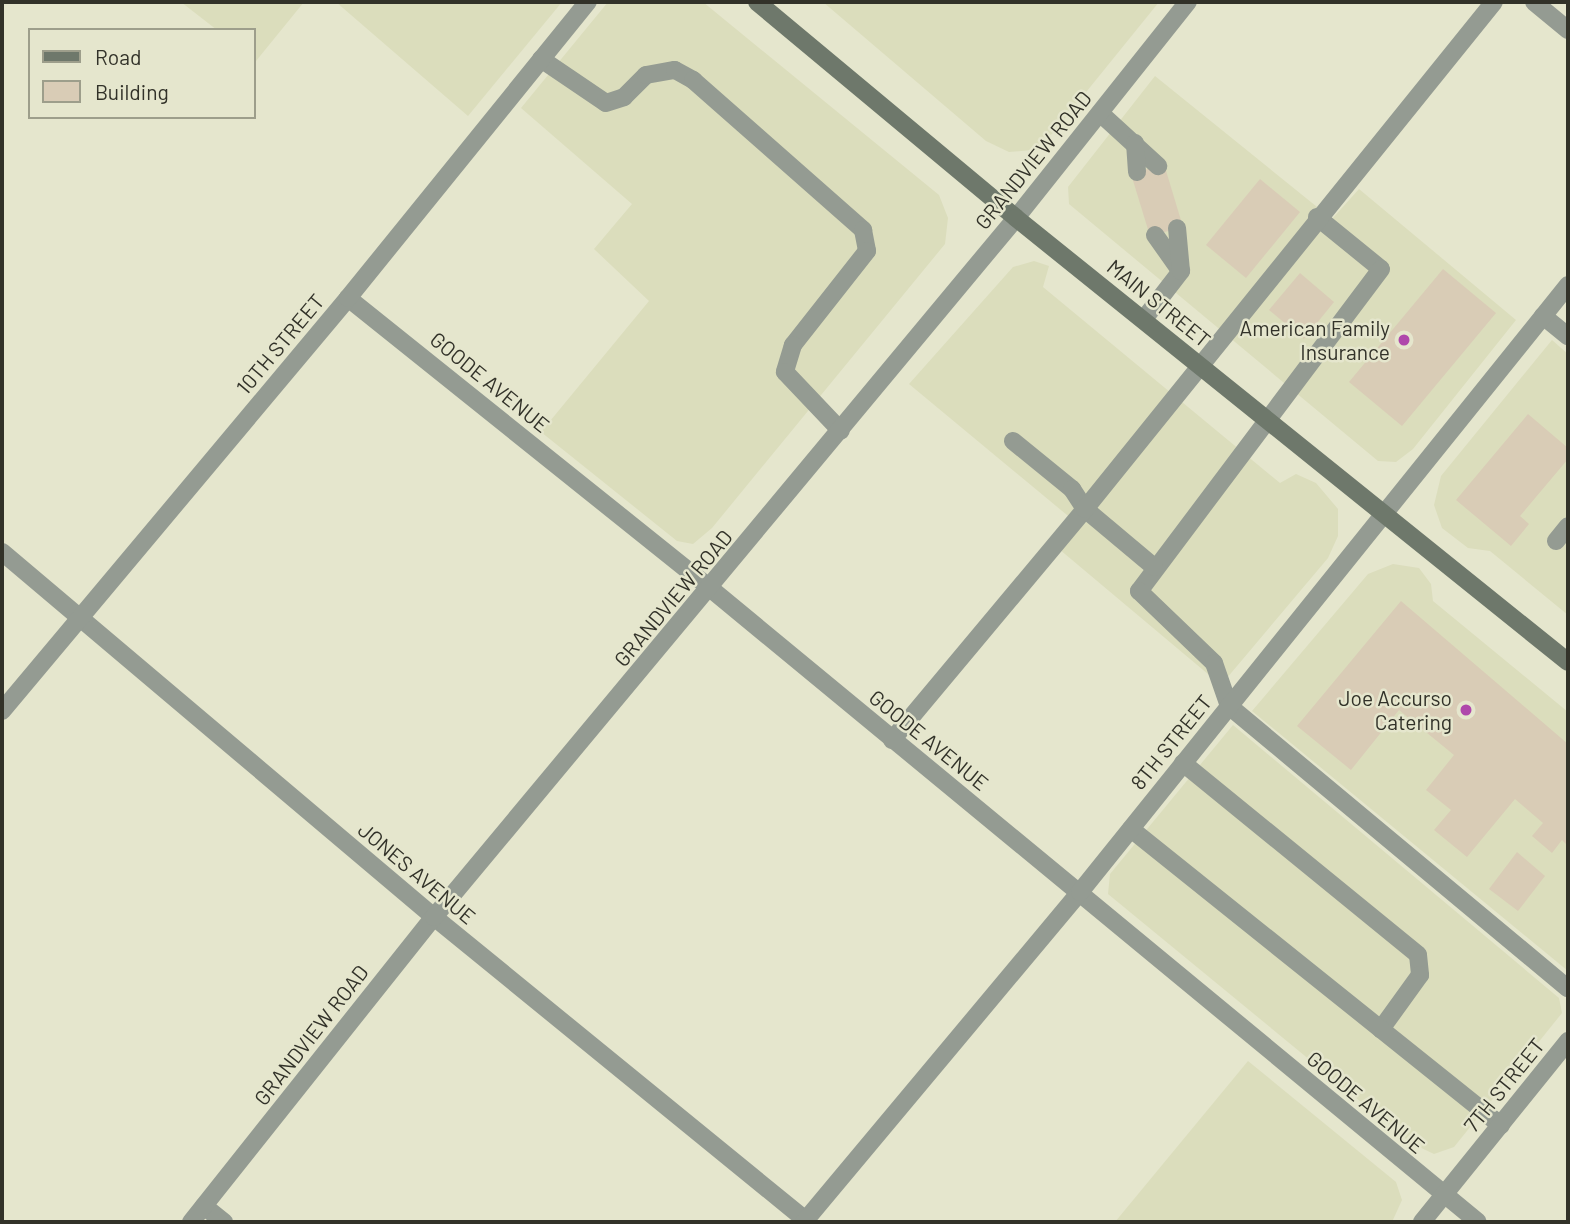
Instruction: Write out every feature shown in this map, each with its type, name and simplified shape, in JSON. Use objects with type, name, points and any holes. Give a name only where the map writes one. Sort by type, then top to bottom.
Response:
[{"type":"main road","name":"MAIN STREET","points":[[757,2],[1016,218],[1568,662]]},
{"type":"street","name":"10TH STREET","points":[[2,711],[348,298],[588,2]]},
{"type":"street","name":"GRANDVIEW ROAD","points":[[191,1222],[434,917],[711,589],[1016,218],[1188,2]]},
{"type":"street","points":[[892,740],[1086,509],[1317,217],[1494,2]]},
{"type":"street","points":[[1534,2],[1568,30]]},
{"type":"street","points":[[541,59],[606,103],[624,97],[646,75],[675,70],[693,80],[863,230],[867,251],[793,345],[785,372],[841,431]]},
{"type":"street","points":[[1100,113],[1158,166]]},
{"type":"street","points":[[1135,143],[1137,172]]},
{"type":"street","points":[[1317,217],[1381,269],[1154,567],[1139,591],[1214,663],[1228,706],[1568,988]]},
{"type":"street","points":[[1144,319],[1181,271],[1177,228]]},
{"type":"street","points":[[1155,235],[1181,271]]},
{"type":"street","name":"8TH STREET","points":[[806,1222],[1080,892],[1568,285]]},
{"type":"street","name":"GOODE AVENUE","points":[[348,298],[711,589],[1478,1222]]},
{"type":"street","points":[[1543,316],[1568,336]]},
{"type":"street","points":[[1013,441],[1072,489],[1086,509],[1154,567]]},
{"type":"street","points":[[1556,541],[1568,526]]},
{"type":"street","name":"JONES AVENUE","points":[[2,552],[434,917],[806,1222]]},
{"type":"street","points":[[1184,763],[1418,955],[1420,975],[1381,1029]]},
{"type":"street","points":[[1131,829],[1501,1125]]},
{"type":"street","name":"7TH STREET","points":[[1422,1222],[1568,1041]]},
{"type":"street","points":[[204,1206],[224,1222]]},
{"type":"shaded area","points":[[181,2],[304,2],[256,61],[256,28],[214,28]]},
{"type":"shaded area","points":[[336,2],[562,2],[468,116]]},
{"type":"shaded area","points":[[608,2],[703,2],[939,195],[948,218],[945,244],[712,528],[693,544],[677,541],[541,432],[649,301],[594,249],[632,204],[521,108]]},
{"type":"shaded area","points":[[823,2],[1159,2],[1053,133],[1032,150],[1009,152],[986,141]]},
{"type":"shaded area","points":[[1155,76],[1332,219],[1359,189],[1516,320],[1413,449],[1396,462],[1378,461],[1069,204],[1068,187]]},
{"type":"shaded area","points":[[1034,261],[1049,266],[1043,287],[1280,483],[1296,474],[1316,483],[1338,509],[1338,536],[1328,558],[1221,685],[1059,549],[1079,525],[909,384],[1013,267]]},
{"type":"shaded area","points":[[1552,340],[1568,354],[1568,615],[1490,551],[1468,548],[1442,528],[1434,505],[1441,476]]},
{"type":"shaded area","points":[[1393,564],[1419,568],[1431,584],[1433,601],[1568,712],[1568,971],[1252,711],[1368,574]]},
{"type":"shaded area","points":[[1233,725],[1559,998],[1562,1013],[1454,1147],[1434,1154],[1411,1143],[1108,894],[1110,874]]},
{"type":"shaded area","points":[[1248,1061],[1396,1182],[1402,1200],[1392,1222],[1115,1222]]},
{"type":"building","points":[[1164,164],[1183,227],[1150,236],[1131,174]]},
{"type":"building","points":[[1260,179],[1300,212],[1246,278],[1206,245]]},
{"type":"building","points":[[1443,269],[1496,313],[1402,426],[1349,382]]},
{"type":"building","points":[[1300,273],[1334,302],[1304,339],[1269,310]]},
{"type":"building","points":[[1528,414],[1568,448],[1568,459],[1520,516],[1529,524],[1511,546],[1456,500]]},
{"type":"building","points":[[1401,601],[1568,744],[1568,846],[1562,840],[1552,853],[1532,836],[1543,823],[1515,799],[1467,857],[1434,830],[1451,810],[1426,790],[1454,755],[1399,710],[1351,770],[1297,726]]},
{"type":"building","points":[[1517,852],[1545,876],[1518,911],[1489,889]]},
{"type":"place","name":"American Family Insurance","points":[[1404,340]]},
{"type":"place","name":"Joe Accurso Catering","points":[[1466,710]]}]
